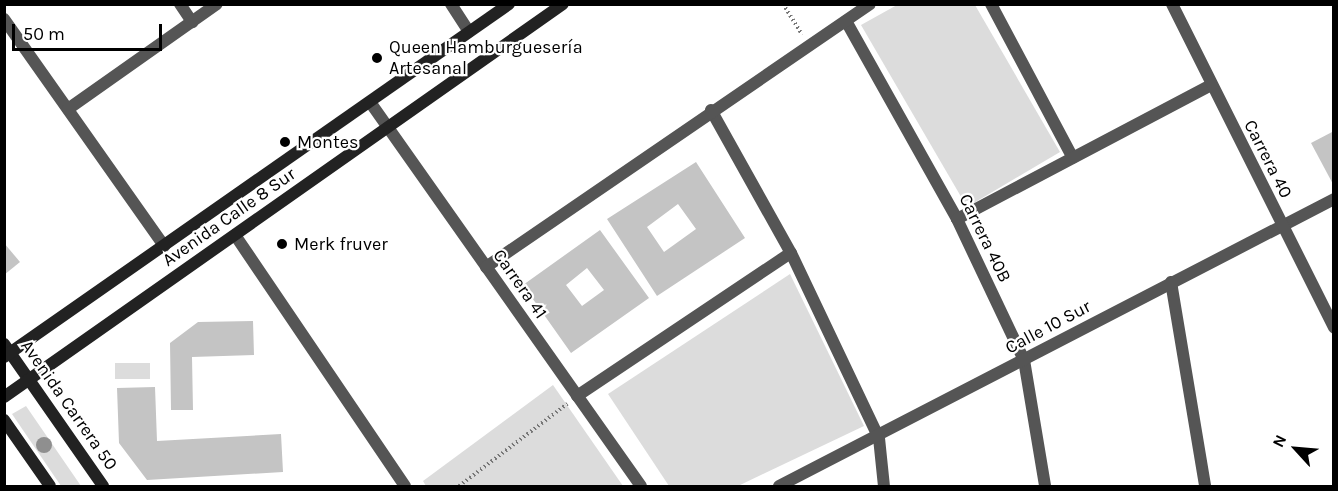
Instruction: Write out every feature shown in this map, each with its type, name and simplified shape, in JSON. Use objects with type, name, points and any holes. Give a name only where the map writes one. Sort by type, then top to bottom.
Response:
[{"type":"main road","name":"Avenida Calle 8 Sur","points":[[7,351],[164,246],[509,4]]},
{"type":"main road","name":"Avenida Calle 8 Sur","points":[[4,397],[563,4]]},
{"type":"main road","name":"Avenida Carrera 50","points":[[7,351],[103,486]]},
{"type":"main road","points":[[4,420],[51,486]]},
{"type":"street","points":[[180,4],[192,22]]},
{"type":"street","points":[[68,109],[217,4]]},
{"type":"street","points":[[450,4],[469,32]]},
{"type":"street","points":[[486,267],[711,110],[870,4]]},
{"type":"street","points":[[991,4],[1073,158]]},
{"type":"street","name":"Carrera 40","points":[[1172,4],[1334,328]]},
{"type":"street","points":[[4,19],[164,246]]},
{"type":"street","name":"Carrera 40B","points":[[846,21],[957,219],[1024,360],[1045,486]]},
{"type":"street","points":[[957,219],[1211,85]]},
{"type":"street","name":"Carrera 41","points":[[370,102],[641,486]]},
{"type":"street","points":[[711,110],[791,253],[879,438],[884,486]]},
{"type":"street","name":"Calle 10 Sur","points":[[779,486],[879,438],[1171,282],[1334,199]]},
{"type":"street","points":[[235,236],[405,486]]},
{"type":"street","points":[[577,396],[791,253]]},
{"type":"street","points":[[1171,282],[1205,486]]},
{"type":"path","points":[[783,4],[810,45]]},
{"type":"path","points":[[459,486],[577,396]]},
{"type":"shaded area","points":[[897,5],[975,5],[1060,152],[967,207],[861,25]]},
{"type":"shaded area","points":[[790,274],[864,426],[738,486],[669,486],[608,394]]},
{"type":"shaded area","points":[[115,363],[150,363],[150,379],[115,379]]},
{"type":"shaded area","points":[[553,385],[623,486],[426,486],[423,481]]},
{"type":"shaded area","points":[[26,406],[81,486],[61,486],[12,414]]},
{"type":"building","points":[[1334,131],[1334,186],[1311,143]]},
{"type":"building","points":[[696,162],[745,238],[657,296],[607,219]],"holes":[[[678,204],[696,229],[664,252],[647,227]]]},
{"type":"building","points":[[600,230],[649,298],[571,353],[523,285]],"holes":[[[587,268],[604,290],[582,306],[566,285]]]},
{"type":"building","points":[[4,243],[20,262],[4,275]]},
{"type":"building","points":[[253,321],[254,355],[192,357],[193,410],[171,410],[170,343],[198,322]]},
{"type":"building","points":[[155,387],[157,441],[281,434],[283,472],[147,480],[119,443],[117,388]]},
{"type":"place","name":"Queen Hamburguesería Artesanal","points":[[377,58]]},
{"type":"place","name":"Montes","points":[[285,142]]},
{"type":"place","name":"Merk fruver","points":[[282,244]]}]
